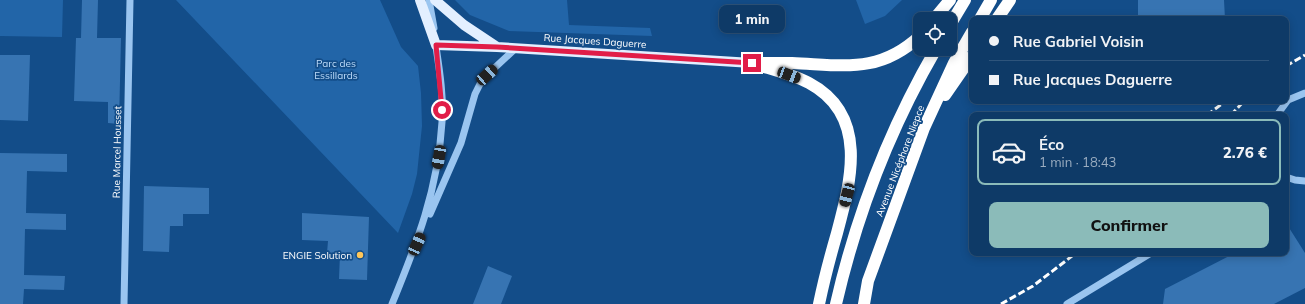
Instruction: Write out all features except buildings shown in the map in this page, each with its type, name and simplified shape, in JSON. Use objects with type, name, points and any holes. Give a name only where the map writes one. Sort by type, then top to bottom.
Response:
[{"type":"highway","points":[[940,12],[950,0]]},
{"type":"highway","points":[[957,13],[965,0]]},
{"type":"highway","points":[[982,16],[991,0]]},
{"type":"highway","points":[[999,16],[1010,0]]},
{"type":"highway","name":"Avenue Nicéphore Niepce","points":[[864,304],[868,281],[924,128],[954,63],[969,37]]},
{"type":"highway","points":[[752,63],[792,63],[847,66],[871,63],[896,53],[913,41]]},
{"type":"highway","name":"Avenue Nicéphore Niepce","points":[[836,304],[857,224],[882,156],[903,110],[932,56]]},
{"type":"highway","points":[[924,128],[969,60]]},
{"type":"highway","points":[[752,63],[809,83],[817,88],[827,96],[840,111],[848,129],[851,156],[847,195],[823,283],[819,304]]},
{"type":"main road","points":[[420,0],[436,45]]},
{"type":"main road","points":[[435,0],[464,25],[497,47]]},
{"type":"main road","name":"Rue Jacques Daguerre","points":[[436,45],[516,48],[752,63]]},
{"type":"street","name":"Rue Marcel Housset","points":[[124,304],[130,0]]},
{"type":"street","points":[[417,244],[434,185],[442,121],[441,88],[430,0]]},
{"type":"street","points":[[392,304],[461,143],[475,94],[487,75],[516,48]]},
{"type":"street","points":[[1289,100],[1305,93]]},
{"type":"street","points":[[1289,178],[1305,182]]},
{"type":"street","points":[[1067,304],[1146,256]]},
{"type":"green space","points":[[0,0],[63,0],[62,37],[0,36]]},
{"type":"green space","name":"Parc des Essillards","points":[[176,0],[380,0],[401,47],[418,66],[421,93],[422,126],[417,174],[412,194],[398,233]]},
{"type":"green space","points":[[455,0],[567,0],[569,25],[650,28],[652,36],[509,31],[470,15]]},
{"type":"green space","points":[[856,0],[902,0],[885,16],[865,24]]},
{"type":"railway","points":[[1289,64],[1305,55]]},
{"type":"railway","points":[[1211,112],[1222,104]]},
{"type":"railway","points":[[1234,112],[1241,104]]},
{"type":"railway","points":[[1001,304],[1033,286],[1072,256]]},
{"type":"place","name":"ENGIE Solution","points":[[360,255]]},
{"type":"route","points":[[442,110],[436,45],[516,48],[752,63]]}]
